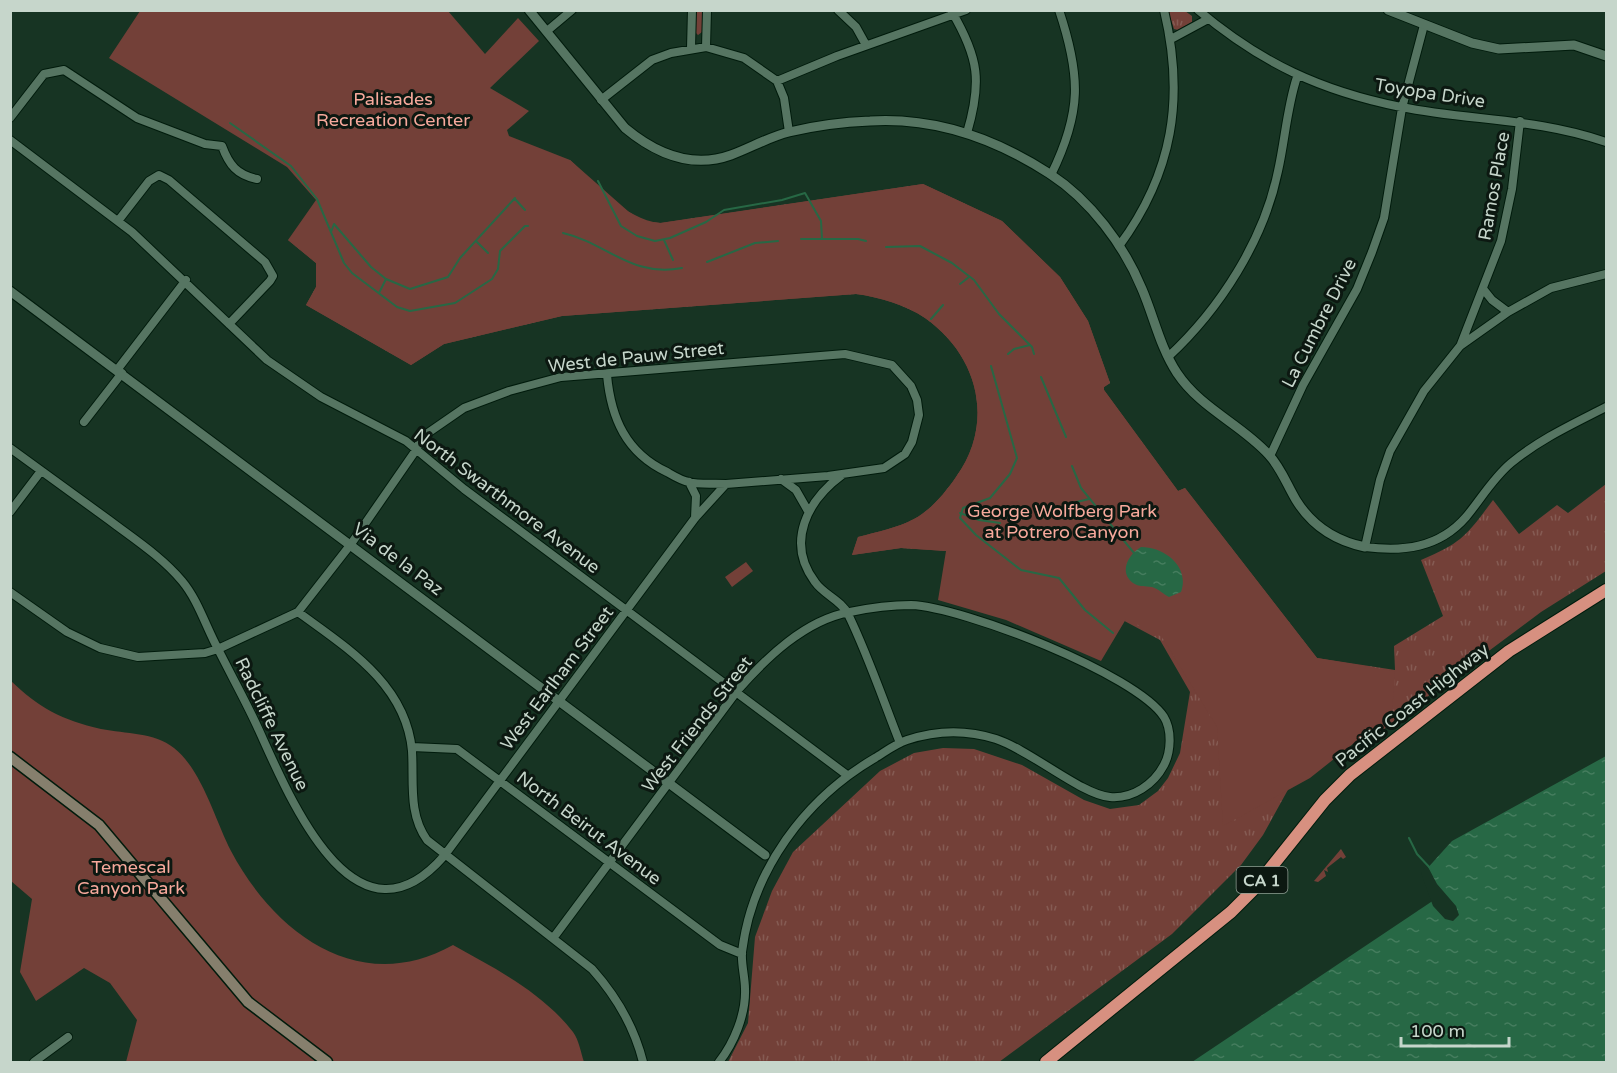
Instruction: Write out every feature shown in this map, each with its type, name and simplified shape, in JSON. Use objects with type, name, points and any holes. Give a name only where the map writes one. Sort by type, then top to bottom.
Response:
[{"type":"highway","name":"Pacific Coast Highway","points":[[1046,1062],[1231,912],[1253,890],[1325,800],[1365,762],[1509,651],[1606,590]]},
{"type":"main road","points":[[10,757],[99,825],[129,857],[200,947],[248,1002],[327,1062]]},
{"type":"street","points":[[529,10],[625,128],[643,143],[664,154],[687,159],[728,156],[789,132],[869,121],[900,121],[967,133],[1021,156],[1051,175],[1083,202],[1119,246],[1142,288],[1168,357],[1196,397],[1270,456],[1296,500],[1317,525],[1341,540],[1365,547],[1395,551],[1434,542],[1466,517],[1500,474],[1530,447],[1606,407]]},
{"type":"street","points":[[547,31],[572,10]]},
{"type":"street","points":[[691,48],[692,10]]},
{"type":"street","points":[[706,47],[707,10]]},
{"type":"street","points":[[838,10],[856,27],[867,45]]},
{"type":"street","points":[[777,81],[867,45],[966,10]]},
{"type":"street","points":[[1051,175],[1068,134],[1074,110],[1076,85],[1071,46],[1059,10]]},
{"type":"street","points":[[1119,246],[1147,204],[1162,167],[1172,121],[1175,74],[1171,39],[1164,10]]},
{"type":"street","name":"Toyopa Drive","points":[[1198,10],[1233,39],[1297,77],[1346,94],[1402,108],[1520,121],[1585,135],[1606,142]]},
{"type":"street","points":[[1388,10],[1472,43],[1498,49],[1574,45],[1606,56]]},
{"type":"street","points":[[953,13],[969,44],[978,81],[967,133]]},
{"type":"street","points":[[1171,39],[1209,19]]},
{"type":"street","name":"La Cumbre Drive","points":[[1270,456],[1303,385],[1357,289],[1372,252],[1392,181],[1402,108],[1425,25]]},
{"type":"street","points":[[601,99],[652,60],[691,48],[706,47],[744,58],[777,81],[784,98],[789,132]]},
{"type":"street","points":[[10,118],[44,74],[64,70],[137,118],[206,144],[222,146],[227,159],[236,171],[257,179]]},
{"type":"street","points":[[1168,357],[1222,296],[1254,239],[1278,172],[1292,92],[1297,77]]},
{"type":"street","name":"Ramos Place","points":[[1460,346],[1501,242],[1512,189],[1520,121]]},
{"type":"street","name":"North Swarthmore Avenue","points":[[10,140],[118,220],[186,280],[267,360],[321,397],[406,441],[847,775]]},
{"type":"street","points":[[118,220],[149,181],[159,175],[169,180],[265,262],[273,276],[229,324]]},
{"type":"street","points":[[1365,547],[1380,480],[1390,451],[1424,392],[1460,346],[1508,312],[1551,288],[1606,274]]},
{"type":"street","points":[[84,422],[186,280]]},
{"type":"street","points":[[1484,290],[1492,300],[1508,312]]},
{"type":"street","name":"Via de la Paz","points":[[10,291],[765,855]]},
{"type":"street","name":"West de Pauw Street","points":[[422,437],[464,408],[508,391],[561,377],[607,375],[816,355],[856,356],[892,365],[903,375],[917,400],[919,415],[912,442],[904,454],[884,468],[843,474]]},
{"type":"street","points":[[607,375],[610,403],[617,425],[632,448],[662,470],[688,482],[726,484],[843,474]]},
{"type":"street","points":[[406,441],[422,437]]},
{"type":"street","points":[[10,448],[150,550],[183,582],[218,649],[298,612],[351,544],[416,450],[422,437]]},
{"type":"street","points":[[10,512],[41,471]]},
{"type":"street","points":[[719,1062],[734,1040],[742,1012],[745,992],[742,954],[754,903],[772,860],[800,819],[847,775],[900,743],[847,612],[814,582],[806,566],[802,537],[807,509],[826,487],[843,474]]},
{"type":"street","points":[[780,479],[796,490],[807,509]]},
{"type":"street","points":[[688,482],[696,496],[695,518]]},
{"type":"street","name":"West Earlham Street","points":[[444,856],[695,518],[726,484]]},
{"type":"street","name":"Radcliffe Avenue","points":[[10,592],[67,632],[100,648],[138,657],[205,653],[218,649],[237,683],[299,815],[329,858],[346,874],[381,887],[414,882],[432,870],[444,856]]},
{"type":"street","name":"West Friends Street","points":[[554,937],[737,691],[762,663],[789,641],[847,612],[911,605],[994,626],[1095,669],[1139,693],[1164,717],[1170,733],[1165,763],[1148,786],[1122,797],[1109,797],[1085,788],[1026,753],[999,740],[973,733],[926,734],[900,743]]},
{"type":"street","points":[[298,612],[366,662],[381,679],[399,707],[412,747],[415,818],[427,840],[444,856],[554,937],[606,984],[632,1025],[643,1062]]},
{"type":"street","name":"North Beirut Avenue","points":[[412,747],[457,749],[720,945],[742,954]]},
{"type":"street","points":[[34,1062],[68,1037]]},
{"type":"green space","name":"George Wolfberg Park at Potrero Canyon","points":[[140,11],[448,11],[485,54],[518,18],[539,41],[490,88],[529,111],[507,130],[509,136],[570,160],[629,212],[643,221],[661,223],[923,184],[1002,221],[1060,277],[1088,321],[1110,383],[1104,387],[1104,390],[1178,491],[1185,488],[1317,658],[1395,671],[1392,713],[1310,778],[1223,826],[1217,727],[1162,637],[1126,619],[1101,661],[1006,620],[938,600],[946,551],[901,548],[852,555],[858,537],[907,522],[932,506],[956,477],[968,456],[975,435],[978,413],[969,371],[958,351],[925,318],[892,302],[856,294],[562,316],[444,344],[411,365],[306,305],[316,287],[316,263],[288,240],[316,200],[287,167],[109,58]]},
{"type":"green space","points":[[695,11],[702,11],[702,32],[698,35],[695,32]]},
{"type":"green space","points":[[1168,11],[1185,11],[1192,16],[1192,22],[1178,30],[1174,29]]},
{"type":"green space","points":[[570,160],[623,208],[634,215],[660,223],[923,184],[1002,221],[1060,277],[1088,321],[1110,383],[1104,387],[1104,390],[1178,491],[1185,488],[1317,658],[1395,670],[1394,646],[1443,616],[1421,560],[1463,537],[1493,500],[1519,534],[1557,505],[1568,513],[1606,484],[1606,571],[1541,612],[1376,735],[1339,748],[1290,786],[1263,835],[1241,865],[1172,934],[999,1062],[728,1062],[748,1023],[755,937],[772,891],[793,852],[880,771],[914,753],[943,748],[974,749],[1022,765],[1084,800],[1110,809],[1139,805],[1158,791],[1168,778],[1180,753],[1190,692],[1160,640],[1059,586],[946,551],[901,548],[852,555],[858,537],[907,522],[932,506],[956,477],[968,456],[975,435],[978,413],[975,392],[969,371],[958,351],[925,318],[901,305],[856,294],[562,316],[444,344],[411,365],[306,305],[316,287],[316,263],[288,240]]},
{"type":"green space","points":[[746,562],[753,571],[732,587],[725,577]]},
{"type":"green space","name":"Temescal Canyon Park","points":[[10,680],[41,705],[63,717],[101,729],[149,736],[174,748],[184,757],[200,782],[231,851],[249,881],[271,908],[296,931],[324,949],[353,960],[385,964],[419,959],[453,945],[518,982],[547,1005],[573,1032],[584,1062],[126,1062],[137,1020],[110,983],[84,968],[36,1001],[20,972],[32,899],[11,881]]},
{"type":"green space","points":[[1341,849],[1346,857],[1343,859],[1341,857],[1327,868],[1328,872],[1324,870],[1326,876],[1318,882],[1314,881]]},
{"type":"water","points":[[1141,547],[1159,551],[1173,560],[1182,574],[1181,592],[1169,597],[1152,587],[1140,586],[1129,579],[1126,574],[1127,564]]},
{"type":"water","points":[[1606,756],[1606,1062],[1192,1062],[1434,900],[1424,872],[1452,841]]},
{"type":"pier","points":[[1427,865],[1437,884],[1456,906],[1459,915],[1453,921],[1445,919],[1433,906],[1421,873]]},
{"type":"waterway","points":[[230,123],[291,166],[317,199],[344,263],[352,273],[397,307],[410,311],[455,303],[492,279],[498,269],[500,251],[525,226],[528,226]]},
{"type":"waterway","points":[[598,181],[621,226],[637,236],[655,241],[670,238],[706,222],[724,210],[782,200],[805,193],[821,221],[822,239]]},
{"type":"waterway","points":[[331,232],[334,224],[371,267],[386,279],[410,289],[448,277],[460,258],[515,198]]},
{"type":"waterway","points":[[515,199],[525,210]]},
{"type":"waterway","points":[[563,233],[593,244],[634,264],[664,270],[682,268]]},
{"type":"waterway","points":[[801,239],[866,241]]},
{"type":"waterway","points":[[664,240],[673,260]]},
{"type":"waterway","points":[[476,241],[488,253]]},
{"type":"waterway","points":[[707,262],[755,243],[778,241]]},
{"type":"waterway","points":[[886,247],[920,246],[952,263],[974,280],[999,314],[1032,347],[1034,354]]},
{"type":"waterway","points":[[960,284],[969,277]]},
{"type":"waterway","points":[[379,293],[386,279]]},
{"type":"waterway","points":[[931,319],[943,305]]},
{"type":"waterway","points":[[1008,354],[1014,349],[1030,345]]},
{"type":"waterway","points":[[991,366],[1017,458],[1010,474],[990,498],[963,508],[960,518],[976,535],[1021,570],[1059,578],[1085,610],[1113,633]]},
{"type":"waterway","points":[[1041,377],[1066,437]]},
{"type":"waterway","points":[[1072,466],[1081,488],[1134,553]]},
{"type":"waterway","points":[[1064,505],[1089,499]]},
{"type":"waterway","points":[[960,513],[979,520],[1000,523]]},
{"type":"waterway","points":[[1409,838],[1417,854],[1431,869]]},
{"type":"park label","name":"Palisades Recreation Center","points":[[393,109]]}]
